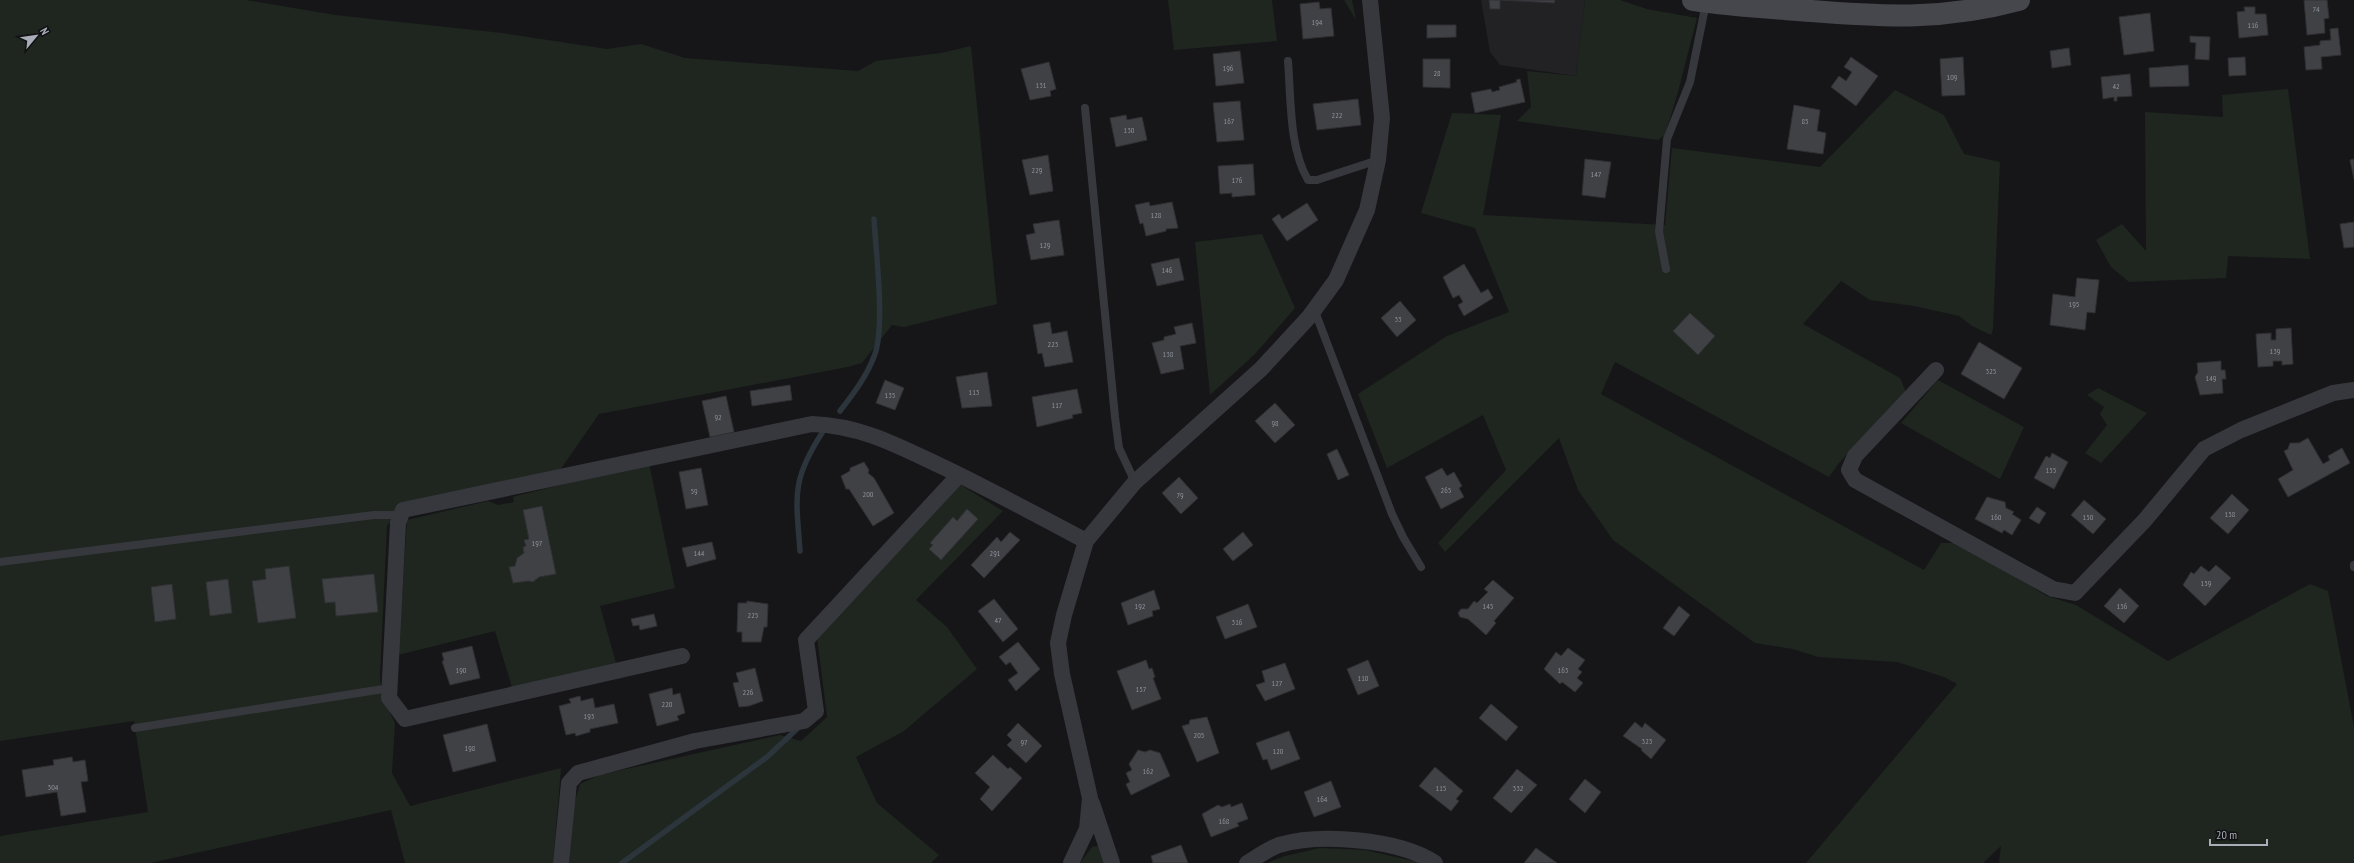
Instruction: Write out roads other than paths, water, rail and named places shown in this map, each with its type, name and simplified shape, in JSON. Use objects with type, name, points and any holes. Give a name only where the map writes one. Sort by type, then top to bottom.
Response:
[{"type":"street","points":[[1112,863],[1090,798],[1062,674],[1058,643],[1064,615],[1086,541],[1135,482],[1261,369],[1314,309],[1336,280],[1364,217],[1378,160],[1382,118],[1370,0]]},
{"type":"street","points":[[1700,1],[1883,17],[1910,17],[1952,14],[2019,0]]},
{"type":"street","points":[[1936,370],[1855,456],[1849,470],[1856,480],[2053,589],[2075,593],[2144,520],[2204,449],[2241,430],[2333,393],[2354,390]]},
{"type":"street","points":[[682,656],[405,719],[390,698],[398,523],[403,510],[812,424],[838,425],[883,438],[960,475],[1086,541]]},
{"type":"street","points":[[561,863],[569,783],[578,773],[695,741],[804,721],[816,711],[806,640],[960,475]]},
{"type":"street","points":[[1071,863],[1087,829],[1090,798]]},
{"type":"street","points":[[1246,863],[1278,846],[1302,841],[1331,840],[1350,840],[1404,848],[1436,863]]},
{"type":"lane","points":[[1666,269],[1659,232],[1667,139],[1690,82],[1700,1]]},
{"type":"lane","points":[[1288,61],[1291,108],[1298,160],[1308,180],[1317,180],[1378,160]]},
{"type":"lane","points":[[1085,108],[1119,448],[1135,482]]},
{"type":"lane","points":[[1314,309],[1392,514],[1403,537],[1421,567]]},
{"type":"lane","points":[[0,562],[374,515],[401,515]]},
{"type":"lane","points":[[135,728],[390,688]]},
{"type":"waterway","points":[[840,411],[868,370],[875,354],[878,341],[880,308],[874,219]]},
{"type":"waterway","points":[[800,551],[797,516],[800,477],[805,464],[822,433]]},
{"type":"waterway","points":[[622,863],[767,757],[798,728]]}]
